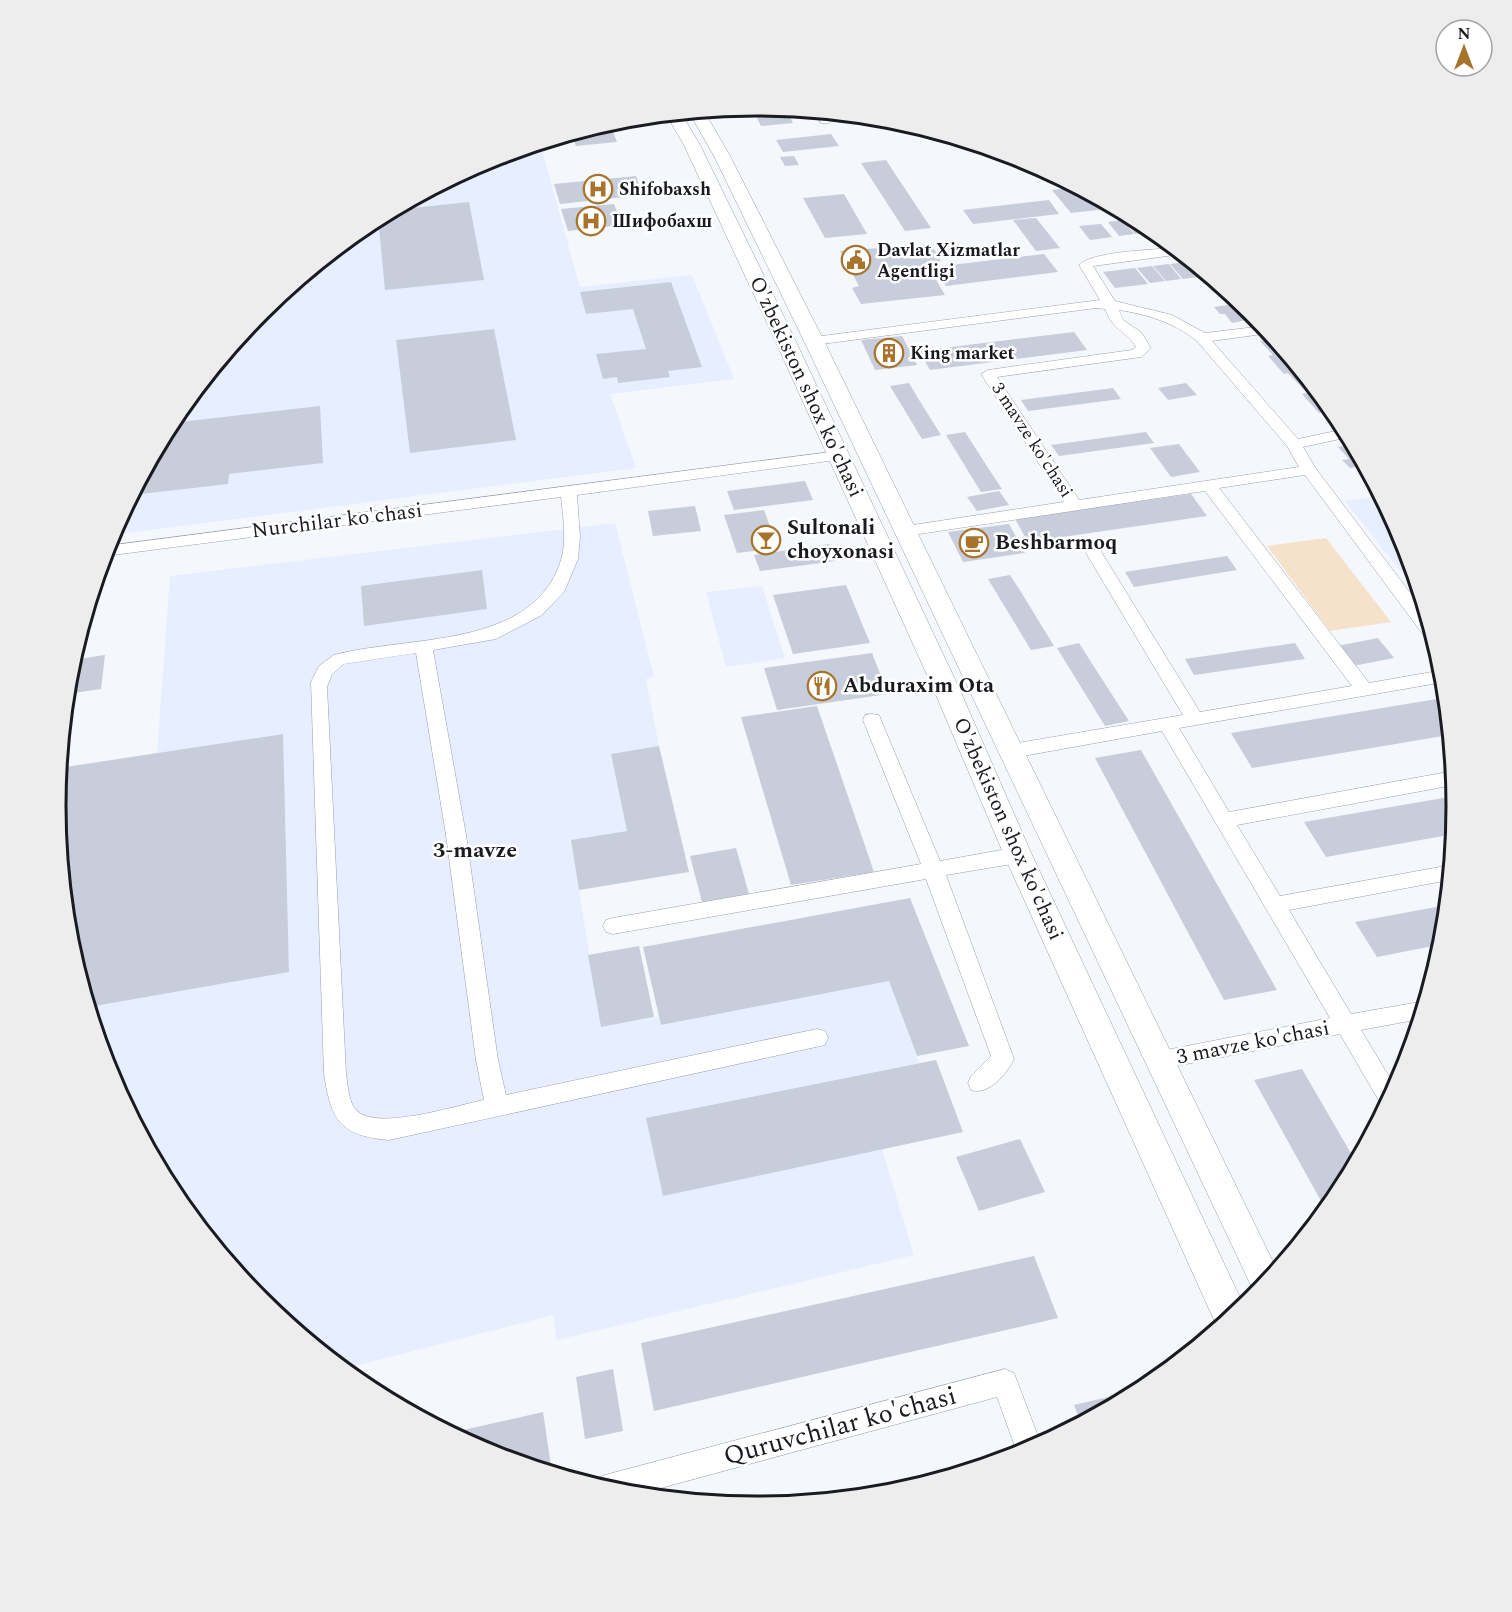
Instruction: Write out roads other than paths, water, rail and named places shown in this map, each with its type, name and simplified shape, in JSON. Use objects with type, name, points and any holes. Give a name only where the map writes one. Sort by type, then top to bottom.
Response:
[{"type":"main road","name":"O'zbekiston shox ko'chasi","points":[[700,118],[722,156],[814,341],[1262,1275]]},
{"type":"main road","name":"O'zbekiston shox ko'chasi","points":[[678,121],[692,145],[946,687],[1018,855],[1227,1310]]},
{"type":"street","name":"3 mavze ko'chasi","points":[[1074,505],[988,374],[1136,354],[1144,348],[1136,335],[1117,322],[1110,305],[1087,268],[1087,263],[1166,252]]},
{"type":"street","points":[[814,341],[1087,305],[1110,305],[1181,322],[1192,327],[1293,444],[1309,470],[1419,617]]},
{"type":"street","points":[[1202,338],[1256,331]]},
{"type":"street","points":[[1293,444],[1338,435]]},
{"type":"street","name":"Nurchilar ko'chasi","points":[[116,550],[838,456]]},
{"type":"street","name":"3 mavze ko'chasi","points":[[906,531],[1309,470]]},
{"type":"street","points":[[1208,484],[1364,689]]},
{"type":"street","points":[[569,490],[572,537],[566,572],[548,601],[528,616],[490,635],[340,659],[327,665],[322,674],[318,687],[322,818],[337,1090],[341,1109],[354,1122],[369,1129],[389,1130],[817,1038]]},
{"type":"street","points":[[1094,553],[1194,719]]},
{"type":"street","points":[[424,646],[456,835],[488,1060],[497,1106]]},
{"type":"street","points":[[1012,752],[1364,689],[1435,681]]},
{"type":"street","points":[[872,720],[933,869],[1003,1059],[979,1083]]},
{"type":"street","name":"3 mavze ko'chasi","points":[[1167,724],[1384,1090]]},
{"type":"street","points":[[1223,820],[1445,780]]},
{"type":"street","points":[[613,926],[1018,855]]},
{"type":"street","points":[[1274,905],[1443,873]]},
{"type":"street","name":"3 mavze ko'chasi","points":[[1161,1060],[1414,1011]]},
{"type":"street","name":"Quruvchilar ko'chasi","points":[[625,1484],[1005,1382],[1026,1441]]},
{"type":"place","name":"Shifobaxsh","points":[[598,189]]},
{"type":"place","name":"Шифобахш","points":[[591,221]]},
{"type":"place","name":"Davlat Xizmatlar Agentligi","points":[[856,260]]},
{"type":"place","name":"King market","points":[[889,353]]},
{"type":"place","name":"Sultonali choyxonasi","points":[[766,540]]},
{"type":"place","name":"Beshbarmoq","points":[[974,543]]},
{"type":"place","name":"Abduraxim Ota","points":[[822,686]]},
{"type":"district","name":"3-mavze","points":[[475,850]]}]
